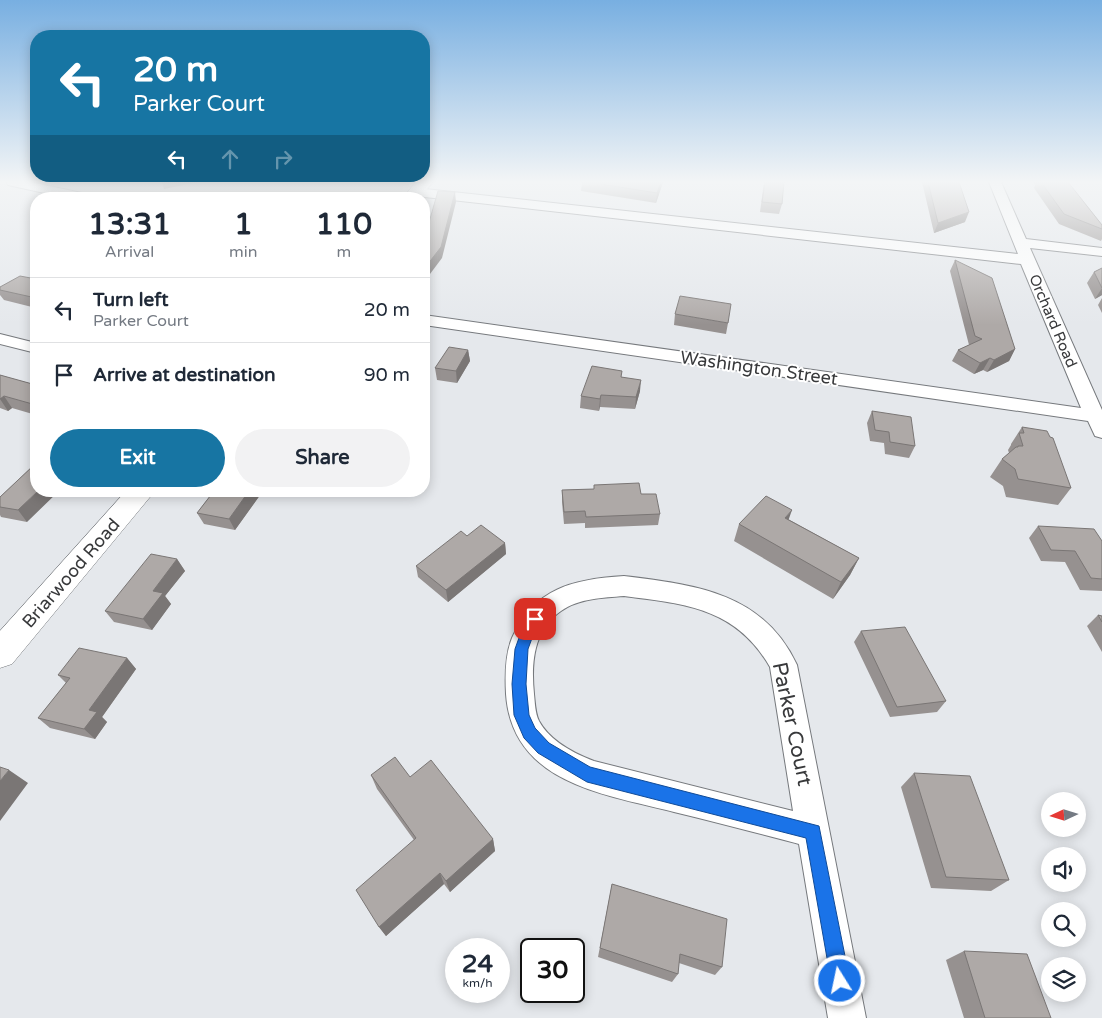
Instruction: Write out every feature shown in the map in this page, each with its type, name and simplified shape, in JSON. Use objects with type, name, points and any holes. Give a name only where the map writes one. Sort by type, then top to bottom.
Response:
[{"type":"street","points":[[758,230],[1028,260]]},
{"type":"street","name":"Orchard Road","points":[[1014,230],[1098,424]]},
{"type":"street","points":[[1020,243],[1102,252]]},
{"type":"street","name":"Washington Street","points":[[430,321],[1098,424]]},
{"type":"street","points":[[0,339],[30,346]]},
{"type":"street","name":"Briarwood Road","points":[[0,654],[137,497]]},
{"type":"street","name":"Parker Court","points":[[813,832],[587,774],[544,748],[530,733],[522,715],[519,684],[522,649],[529,628],[542,610],[555,600],[571,593],[594,588],[624,586],[687,594],[722,605],[744,617],[759,628],[775,648],[783,665],[847,1018]]},
{"type":"building","points":[[430,230],[445,230],[441,247],[430,261]]},
{"type":"building","points":[[955,260],[992,278],[1015,349],[994,360],[990,358],[980,363],[958,350],[982,339],[975,336]]},
{"type":"building","points":[[1102,268],[1102,288],[1094,272]]},
{"type":"building","points":[[20,276],[30,278],[30,297],[0,290],[0,287]]},
{"type":"building","points":[[680,296],[731,304],[728,323],[675,314]]},
{"type":"building","points":[[449,347],[468,350],[456,371],[435,368]]},
{"type":"building","points":[[592,366],[622,371],[621,377],[641,380],[636,397],[601,395],[600,399],[581,396]]},
{"type":"building","points":[[0,375],[30,383],[30,403],[4,396],[0,399]]},
{"type":"building","points":[[872,411],[911,417],[915,446],[890,442],[889,432],[875,430]]},
{"type":"building","points":[[1022,427],[1047,431],[1050,437],[1053,438],[1071,488],[1018,479],[1015,469],[1002,459],[1016,447],[1023,446],[1019,433],[1024,433]]},
{"type":"building","points":[[30,469],[30,497],[32,497],[18,510],[0,507],[0,497]]},
{"type":"building","points":[[639,483],[641,494],[656,494],[660,514],[586,517],[585,511],[564,512],[562,490],[594,489],[594,485]]},
{"type":"building","points":[[766,496],[792,510],[785,518],[859,558],[841,582],[739,524]]},
{"type":"building","points":[[209,497],[245,497],[229,519],[197,513]]},
{"type":"building","points":[[481,525],[505,543],[446,590],[416,566],[461,531],[467,536]]},
{"type":"building","points":[[1038,526],[1094,529],[1102,541],[1102,579],[1091,578],[1075,551],[1051,550]]},
{"type":"building","points":[[151,554],[177,559],[153,591],[163,593],[143,619],[105,611]]},
{"type":"building","points":[[905,627],[946,701],[897,707],[861,631]]},
{"type":"building","points":[[79,648],[127,658],[89,710],[97,712],[84,729],[38,718],[70,678],[58,675]]},
{"type":"building","points":[[395,757],[410,777],[431,760],[493,839],[446,881],[440,873],[379,927],[356,890],[416,838],[371,775]]},
{"type":"building","points":[[0,767],[9,770],[0,781]]},
{"type":"building","points":[[914,773],[970,776],[1009,880],[946,877]]},
{"type":"building","points":[[612,884],[727,919],[722,967],[680,954],[678,974],[600,948]]},
{"type":"building","points":[[964,951],[1027,954],[1041,991],[1041,1002],[1045,1002],[1051,1018],[985,1018]]},
{"type":"route","points":[[535,619],[529,628],[522,649],[519,684],[522,715],[530,733],[544,748],[573,768],[587,774],[813,832],[840,981]]}]
